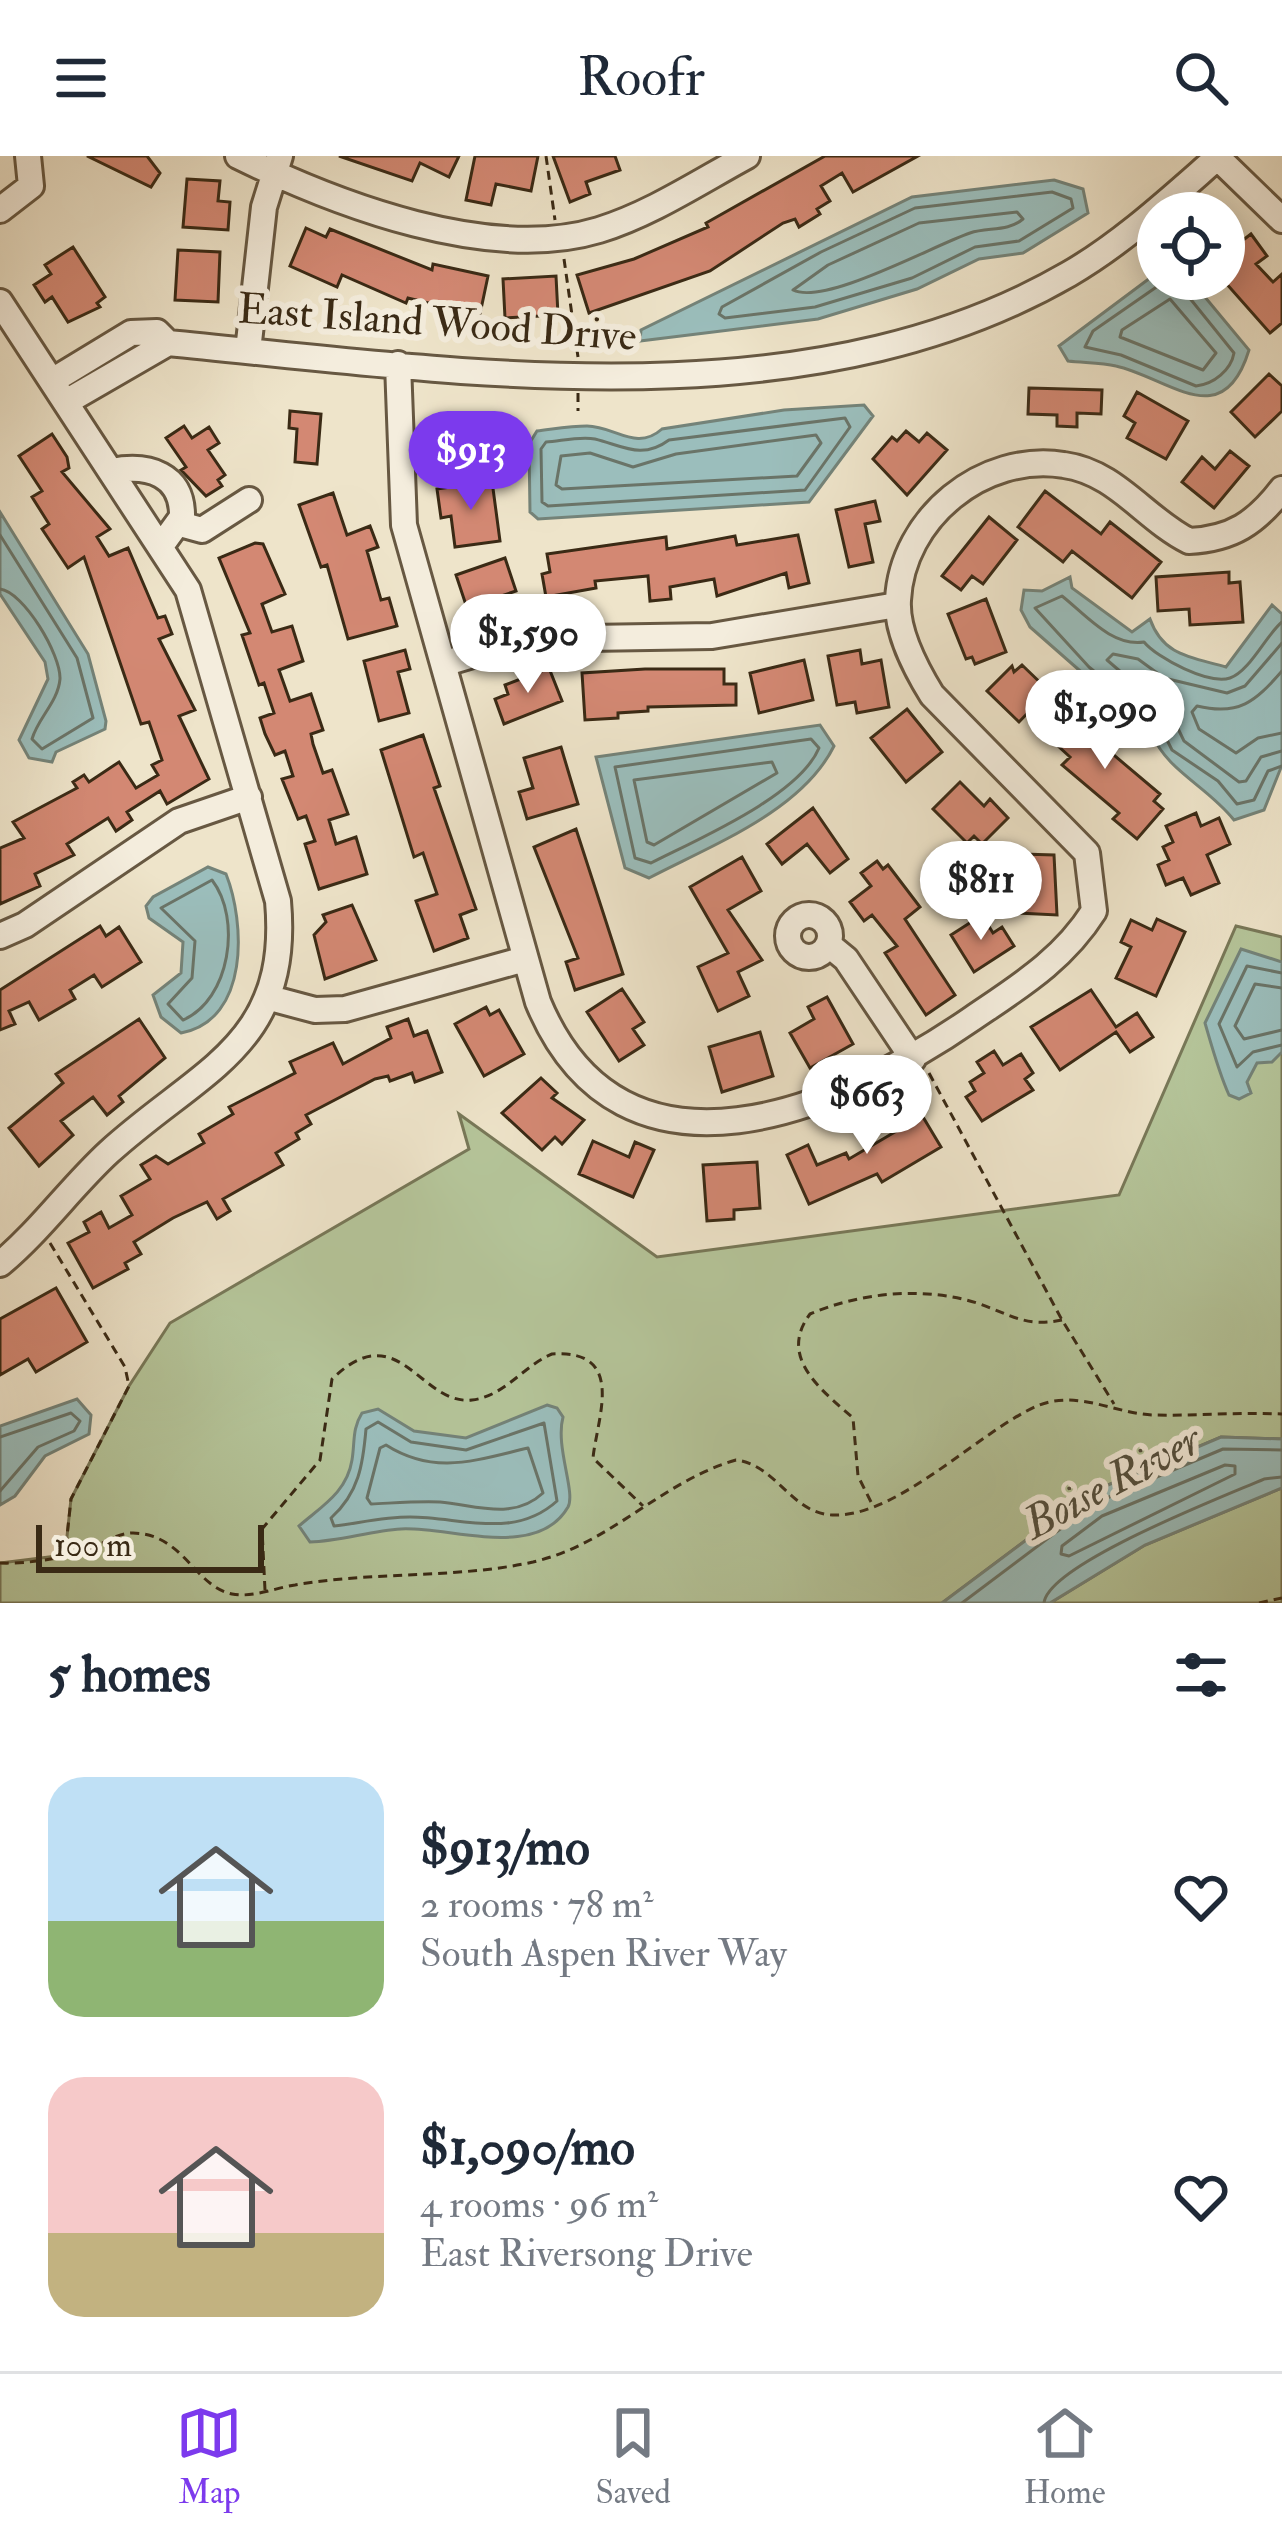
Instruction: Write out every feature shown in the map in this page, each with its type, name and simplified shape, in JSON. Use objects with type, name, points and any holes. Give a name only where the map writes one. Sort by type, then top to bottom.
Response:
[{"type":"street","points":[[0,210],[31,186],[28,156]]},
{"type":"street","points":[[238,156],[276,164],[444,232],[521,242],[615,224],[747,156]]},
{"type":"street","points":[[1218,156],[1282,220]]},
{"type":"street","name":"East Island Wood Drive","points":[[59,391],[168,343],[527,376],[645,378],[762,368],[877,345],[999,307],[1068,274],[1131,231],[1218,156]]},
{"type":"street","points":[[248,351],[276,164]]},
{"type":"street","points":[[0,302],[161,546],[197,613],[278,902],[282,946],[270,998],[227,1060],[110,1151],[0,1264]]},
{"type":"street","points":[[398,364],[399,496],[525,959],[549,1028],[579,1070],[633,1106],[668,1118],[735,1124],[773,1118],[916,1058],[1064,955],[1094,911],[1087,853],[932,695],[907,644],[897,605],[900,580],[922,523],[976,479],[1011,468],[1067,465],[1096,474],[1189,541],[1228,536],[1255,522],[1282,489]]},
{"type":"street","points":[[112,471],[140,467],[165,476],[179,497],[180,524],[161,546]]},
{"type":"street","points":[[180,524],[202,530],[249,500]]},
{"type":"street","points":[[446,663],[526,639],[712,636],[897,605]]},
{"type":"street","points":[[0,936],[25,926],[179,821],[249,797]]},
{"type":"street","points":[[829,945],[846,959],[916,1058]]},
{"type":"street","points":[[270,998],[315,1010],[345,1009],[525,959]]},
{"type":"path","points":[[546,156],[556,227]]},
{"type":"path","points":[[562,251],[578,364]]},
{"type":"path","points":[[578,391],[578,411]]},
{"type":"path","points":[[916,1058],[1114,1404]]},
{"type":"path","points":[[35,1229],[51,1244],[125,1367],[129,1386],[71,1499],[65,1555]]},
{"type":"path","points":[[872,1505],[858,1476],[853,1418],[807,1377],[800,1364],[800,1338],[810,1314],[889,1295],[923,1293],[980,1304],[1018,1324],[1062,1320]]},
{"type":"path","points":[[265,1591],[262,1529],[320,1460],[332,1379],[382,1358],[405,1361],[444,1396],[471,1400],[507,1386],[552,1354],[587,1363],[602,1378],[605,1396],[593,1458],[644,1508]]},
{"type":"path","points":[[0,1563],[65,1555],[114,1537],[151,1536],[185,1554],[225,1592],[536,1561],[588,1543],[674,1484],[736,1460],[763,1470],[809,1510],[843,1516],[872,1505],[1039,1405],[1114,1404],[1158,1415],[1282,1414]]},
{"type":"path","points":[[1259,1603],[1282,1598]]},
{"type":"green space","points":[[1236,926],[1282,937],[1282,1439],[1221,1437],[1089,1493],[942,1603],[0,1603],[0,1563],[65,1555],[71,1499],[129,1386],[170,1323],[469,1149],[459,1114],[657,1257],[1119,1195]]},
{"type":"green space","points":[[1282,1488],[1282,1603],[1050,1603],[1145,1545]]},
{"type":"water","points":[[1054,180],[1083,189],[1088,213],[1023,253],[979,259],[917,289],[818,319],[640,341],[641,330],[912,197]]},
{"type":"water","points":[[1137,288],[1137,300],[1207,300],[1249,350],[1238,376],[1225,390],[1209,396],[1175,389],[1116,366],[1068,361],[1059,346]]},
{"type":"water","points":[[864,405],[873,416],[809,502],[538,519],[530,512],[529,444],[537,431],[587,426],[643,438],[662,429],[784,410]]},
{"type":"water","points":[[0,512],[88,654],[106,721],[105,729],[56,752],[52,762],[29,758],[19,740],[48,679],[45,662],[0,594]]},
{"type":"water","points":[[1070,577],[1072,588],[1132,632],[1150,619],[1171,648],[1226,667],[1272,605],[1282,614],[1282,765],[1264,810],[1234,820],[1177,769],[1152,734],[1030,627],[1021,610],[1024,590],[1042,591]]},
{"type":"water","points":[[820,725],[834,746],[819,769],[778,808],[649,878],[625,868],[596,757]]},
{"type":"water","points":[[208,867],[226,874],[232,894],[237,917],[236,967],[220,1009],[204,1024],[181,1033],[161,1017],[153,995],[181,973],[183,942],[149,918],[146,906],[153,897]]},
{"type":"water","points":[[1241,949],[1282,962],[1282,1052],[1272,1062],[1257,1063],[1247,1082],[1251,1093],[1239,1099],[1229,1095],[1205,1023]]},
{"type":"water","points":[[77,1399],[91,1415],[89,1434],[45,1456],[15,1496],[0,1505],[0,1426]]},
{"type":"water","points":[[547,1405],[563,1417],[570,1500],[554,1523],[536,1533],[491,1537],[401,1529],[310,1542],[299,1526],[345,1481],[362,1413],[378,1409],[414,1431],[466,1438]]},
{"type":"water","points":[[1221,1437],[1282,1439],[1282,1488],[1145,1545],[1050,1603],[942,1603],[1089,1493]]},
{"type":"building","points":[[87,156],[147,156],[160,173],[151,187]]},
{"type":"building","points":[[339,156],[459,156],[449,177],[420,163],[412,181]]},
{"type":"building","points":[[475,156],[538,156],[531,191],[496,184],[491,205],[466,200]]},
{"type":"building","points":[[553,156],[615,156],[620,170],[586,182],[590,194],[570,202]]},
{"type":"building","points":[[825,156],[918,156],[853,192],[842,173],[821,186],[830,201],[817,209],[820,214],[799,227],[795,219],[783,223],[710,271],[589,313],[577,275],[634,259],[708,227],[706,223]]},
{"type":"building","points":[[187,179],[220,181],[218,201],[230,202],[228,230],[183,227]]},
{"type":"building","points":[[306,228],[326,237],[330,229],[432,270],[433,264],[488,276],[480,314],[457,309],[456,316],[444,314],[445,307],[408,298],[406,303],[342,275],[337,287],[290,266]]},
{"type":"building","points":[[1251,234],[1267,256],[1256,264],[1273,282],[1282,274],[1282,323],[1270,333],[1241,300],[1245,300],[1245,239]]},
{"type":"building","points":[[73,247],[105,297],[97,303],[100,307],[68,322],[52,297],[45,302],[34,285],[51,274],[45,265]]},
{"type":"building","points":[[178,250],[220,252],[218,302],[175,300]]},
{"type":"building","points":[[556,276],[558,315],[505,318],[503,279]]},
{"type":"building","points":[[1269,374],[1282,386],[1282,411],[1255,437],[1231,412]]},
{"type":"building","points":[[1029,388],[1102,390],[1101,414],[1077,413],[1077,427],[1057,426],[1057,415],[1028,414]]},
{"type":"building","points":[[1137,392],[1188,421],[1166,459],[1127,438],[1135,423],[1124,416]]},
{"type":"building","points":[[290,411],[321,414],[317,464],[295,462],[297,429],[289,428]]},
{"type":"building","points":[[440,414],[483,416],[480,463],[437,461]]},
{"type":"building","points":[[184,426],[192,438],[209,427],[219,443],[208,450],[225,475],[218,480],[222,486],[206,496],[181,470],[186,467],[166,438]]},
{"type":"building","points":[[906,431],[919,442],[927,433],[947,450],[907,495],[873,459],[892,437],[897,441]]},
{"type":"building","points":[[52,434],[67,457],[69,468],[62,472],[110,529],[97,537],[109,556],[128,548],[158,618],[165,616],[172,634],[159,639],[195,710],[179,716],[209,779],[167,804],[160,791],[127,812],[132,820],[116,831],[108,818],[67,844],[74,855],[35,874],[40,886],[0,904],[0,848],[24,838],[13,822],[77,788],[73,782],[84,775],[89,782],[119,762],[136,788],[158,775],[152,765],[162,760],[149,722],[141,724],[84,557],[68,568],[42,529],[49,524],[32,497],[42,491],[19,456]]},
{"type":"building","points":[[1230,451],[1249,466],[1214,508],[1182,482],[1202,457],[1215,469]]},
{"type":"building","points":[[492,481],[500,541],[455,547],[451,516],[441,518],[437,489]]},
{"type":"building","points":[[1045,491],[1101,534],[1110,522],[1161,562],[1132,598],[1072,551],[1063,562],[1018,527]]},
{"type":"building","points":[[333,493],[347,535],[370,526],[378,547],[367,551],[381,600],[389,598],[397,626],[348,639],[327,565],[321,567],[299,505]]},
{"type":"building","points":[[875,501],[880,521],[865,524],[873,562],[849,567],[836,510]]},
{"type":"building","points":[[989,517],[1017,540],[983,584],[972,576],[961,590],[942,576]]},
{"type":"building","points":[[798,535],[809,583],[789,588],[786,573],[717,596],[714,579],[670,587],[671,599],[650,601],[648,576],[595,581],[596,588],[546,597],[542,574],[550,572],[547,554],[666,537],[667,549],[735,536],[737,545]]},
{"type":"building","points":[[263,544],[285,594],[262,604],[272,632],[292,626],[303,661],[279,670],[290,701],[311,694],[323,730],[311,734],[313,744],[323,773],[332,770],[348,814],[329,820],[336,844],[356,837],[367,874],[319,889],[305,844],[315,841],[306,816],[298,819],[282,779],[293,776],[285,751],[275,755],[265,734],[260,718],[274,713],[264,683],[259,685],[242,635],[250,633],[219,558]]},
{"type":"building","points":[[505,558],[516,591],[486,601],[489,610],[470,617],[456,575]]},
{"type":"building","points":[[1229,572],[1229,583],[1240,582],[1243,622],[1190,625],[1189,609],[1158,611],[1156,577]]},
{"type":"building","points":[[986,599],[1006,652],[975,664],[972,657],[966,659],[948,614]]},
{"type":"building","points":[[405,650],[410,669],[398,672],[409,713],[379,721],[364,661]]},
{"type":"building","points":[[860,650],[862,664],[881,660],[889,707],[857,713],[855,702],[837,705],[828,656]]},
{"type":"building","points":[[804,660],[813,700],[759,713],[750,673]]},
{"type":"building","points":[[1022,665],[1049,691],[1019,722],[987,691],[1012,666],[1014,672]]},
{"type":"building","points":[[549,668],[562,701],[504,724],[495,699],[508,694],[505,685]]},
{"type":"building","points":[[724,669],[724,684],[736,684],[736,705],[648,707],[648,711],[618,713],[618,718],[585,720],[582,673]]},
{"type":"building","points":[[1074,705],[1098,727],[1093,731],[1112,748],[1109,751],[1160,794],[1154,801],[1163,809],[1137,839],[1113,819],[1119,813],[1062,765],[1070,757],[1046,735]]},
{"type":"building","points":[[907,709],[942,752],[906,782],[871,738]]},
{"type":"building","points":[[423,735],[440,786],[434,788],[476,909],[460,915],[468,938],[434,951],[416,901],[437,894],[423,853],[414,857],[381,750]]},
{"type":"building","points":[[561,747],[578,804],[527,819],[519,792],[533,788],[524,758]]},
{"type":"building","points":[[960,782],[984,806],[990,799],[1008,818],[982,844],[974,836],[967,843],[933,809]]},
{"type":"building","points":[[813,808],[848,859],[830,873],[807,844],[782,864],[767,844]]},
{"type":"building","points":[[1196,813],[1201,826],[1219,818],[1230,844],[1207,855],[1219,883],[1191,895],[1183,878],[1166,885],[1158,865],[1169,860],[1163,847],[1173,842],[1166,826]]},
{"type":"building","points":[[576,829],[623,974],[575,990],[566,962],[578,958],[534,847]]},
{"type":"building","points":[[1021,854],[1054,855],[1057,915],[1018,913]]},
{"type":"building","points":[[742,857],[761,891],[728,910],[762,960],[738,972],[749,996],[718,1011],[698,967],[728,953],[690,887]]},
{"type":"building","points":[[877,861],[883,869],[888,865],[920,907],[905,919],[955,995],[926,1015],[885,953],[897,946],[872,915],[864,921],[850,902],[871,886],[861,873]]},
{"type":"building","points":[[352,905],[376,960],[325,979],[314,935],[326,922],[323,915]]},
{"type":"building","points":[[982,915],[993,933],[1002,927],[1014,946],[974,972],[951,935]]},
{"type":"building","points":[[1157,919],[1185,932],[1156,996],[1116,978],[1131,947],[1121,942],[1131,920],[1152,930]]},
{"type":"building","points":[[100,926],[106,936],[119,927],[141,962],[102,987],[94,975],[70,990],[75,999],[39,1020],[29,1002],[9,1011],[15,1024],[0,1030],[0,990]]},
{"type":"building","points":[[622,989],[644,1022],[633,1029],[644,1045],[619,1061],[587,1012]]},
{"type":"building","points":[[1091,990],[1116,1027],[1137,1013],[1153,1037],[1130,1052],[1116,1032],[1060,1070],[1031,1027]]},
{"type":"building","points":[[827,997],[853,1044],[810,1068],[790,1033],[814,1019],[808,1007]]},
{"type":"building","points":[[486,1007],[490,1015],[499,1010],[524,1054],[484,1076],[455,1024]]},
{"type":"building","points":[[139,1019],[165,1058],[119,1096],[123,1102],[107,1115],[93,1097],[61,1121],[73,1135],[39,1166],[9,1128],[63,1083],[56,1074]]},
{"type":"building","points":[[408,1019],[414,1036],[427,1031],[442,1072],[415,1082],[412,1073],[390,1081],[388,1076],[375,1079],[306,1115],[311,1124],[296,1133],[299,1139],[276,1153],[283,1165],[223,1199],[230,1211],[217,1219],[207,1202],[173,1218],[134,1242],[141,1254],[125,1263],[128,1269],[93,1288],[68,1243],[89,1232],[84,1222],[101,1212],[109,1228],[132,1215],[121,1196],[150,1179],[141,1165],[156,1156],[168,1164],[204,1143],[199,1134],[233,1114],[229,1107],[295,1073],[290,1062],[333,1043],[343,1064],[391,1038],[387,1027]]},
{"type":"building","points":[[760,1032],[773,1076],[722,1092],[709,1047]]},
{"type":"building","points":[[994,1051],[1003,1065],[1021,1054],[1033,1073],[1025,1079],[1033,1090],[982,1121],[966,1097],[975,1091],[970,1082],[984,1073],[977,1062]]},
{"type":"building","points":[[541,1078],[557,1093],[552,1098],[584,1120],[562,1144],[555,1137],[542,1150],[502,1113]]},
{"type":"building","points":[[911,1097],[941,1147],[882,1182],[877,1174],[809,1204],[787,1155],[808,1145],[817,1165],[846,1153],[849,1159],[905,1126],[893,1107]]},
{"type":"building","points":[[593,1141],[629,1157],[635,1142],[654,1150],[633,1197],[579,1174]]},
{"type":"building","points":[[757,1162],[760,1208],[734,1210],[734,1219],[707,1221],[703,1165]]},
{"type":"building","points":[[56,1288],[87,1342],[36,1372],[28,1359],[0,1375],[0,1319]]},
{"type":"water label","name":"Boise River","points":[[1112,1482]]}]
